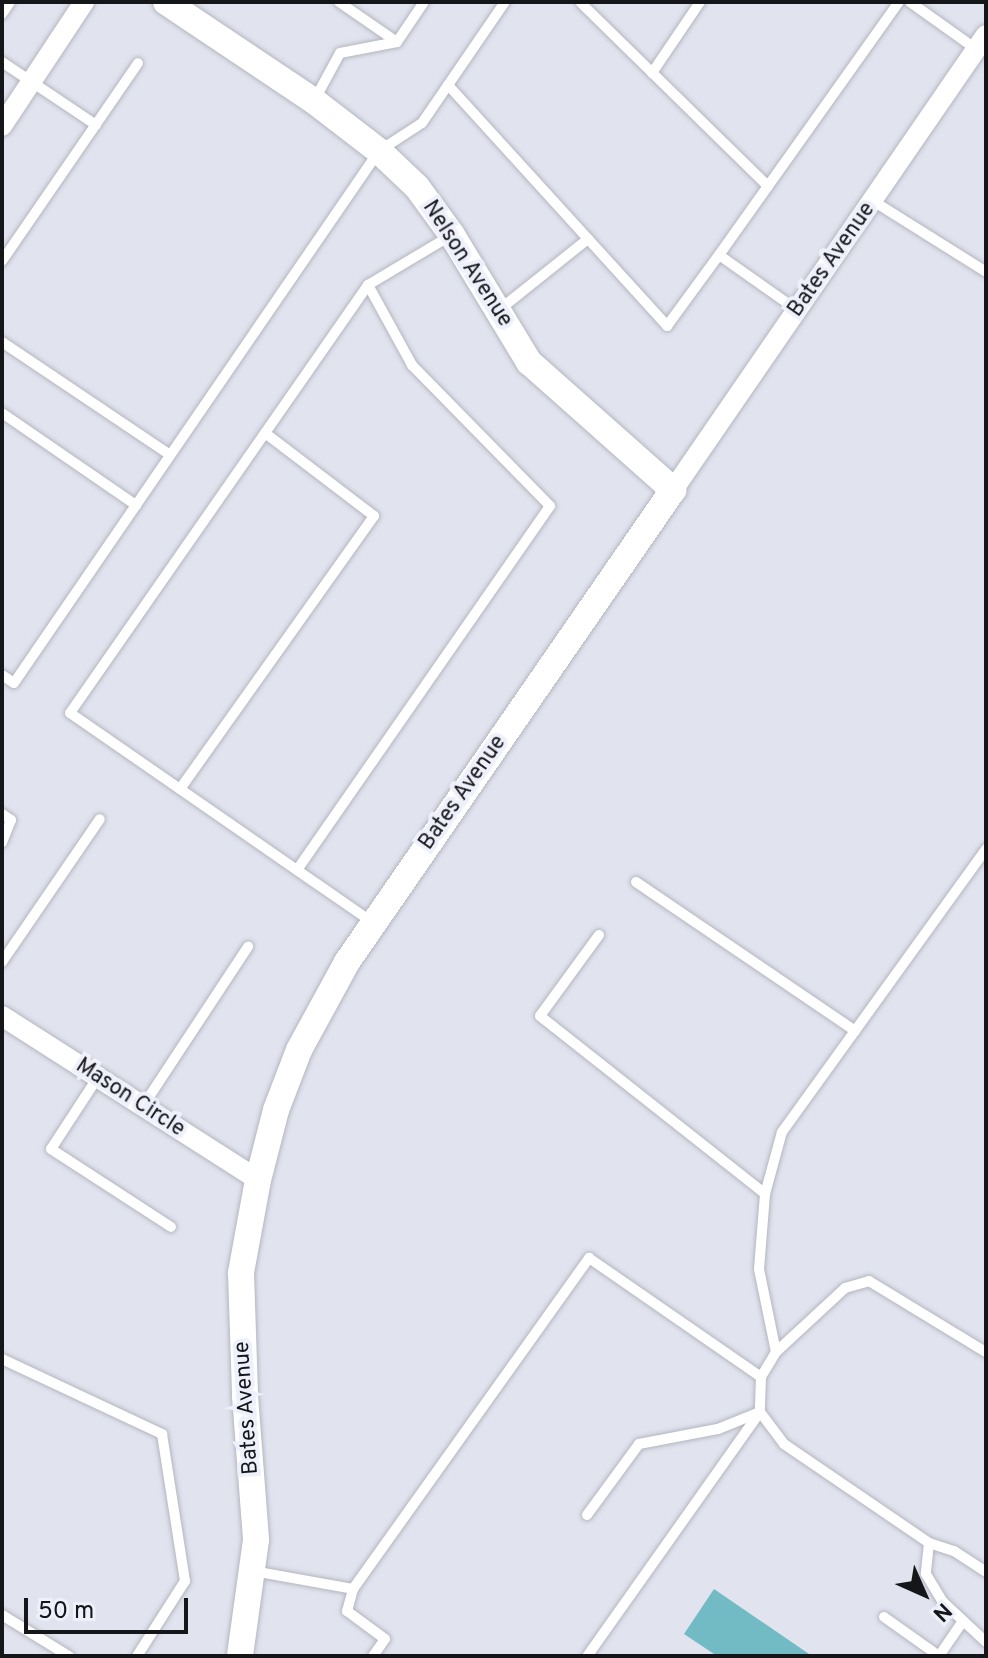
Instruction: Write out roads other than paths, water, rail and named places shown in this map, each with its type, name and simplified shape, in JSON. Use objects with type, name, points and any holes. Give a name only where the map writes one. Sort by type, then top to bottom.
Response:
[{"type":"street","points":[[2,126],[84,2]]},
{"type":"street","name":"Nelson Avenue","points":[[166,2],[314,101],[379,151],[417,187],[452,235],[529,362],[673,490]]},
{"type":"street","name":"Bates Avenue","points":[[240,1656],[256,1540],[244,1380],[241,1273],[258,1180],[276,1110],[299,1050],[373,923],[981,42]]},
{"type":"street","name":"Mason Circle","points":[[2,1016],[258,1180]]},
{"type":"lane","points":[[2,14],[10,2]]},
{"type":"lane","points":[[339,2],[397,42]]},
{"type":"lane","points":[[314,101],[340,53],[397,42],[424,2]]},
{"type":"lane","points":[[2,675],[14,683],[379,151],[422,123],[505,2]]},
{"type":"lane","points":[[652,73],[700,2]]},
{"type":"lane","points":[[448,85],[667,326],[899,2]]},
{"type":"lane","points":[[910,2],[981,42]]},
{"type":"lane","points":[[581,3],[768,186]]},
{"type":"lane","points":[[2,62],[96,125]]},
{"type":"lane","points":[[2,261],[138,63]]},
{"type":"lane","points":[[873,201],[986,272]]},
{"type":"lane","points":[[373,923],[70,713],[368,285],[452,235]]},
{"type":"lane","points":[[498,311],[588,239]]},
{"type":"lane","points":[[719,255],[797,310]]},
{"type":"lane","points":[[297,870],[550,506],[412,365],[368,285]]},
{"type":"lane","points":[[2,342],[170,455]]},
{"type":"lane","points":[[2,413],[136,505]]},
{"type":"lane","points":[[180,789],[374,516],[265,433]]},
{"type":"lane","points":[[2,814],[11,820],[2,842]]},
{"type":"lane","points":[[2,962],[100,819]]},
{"type":"lane","points":[[776,1352],[759,1269],[765,1194],[782,1132],[986,849]]},
{"type":"lane","points":[[636,882],[855,1031]]},
{"type":"lane","points":[[599,935],[540,1016],[765,1194]]},
{"type":"lane","points":[[143,1106],[248,947]]},
{"type":"lane","points":[[98,1077],[51,1149],[171,1227]]},
{"type":"lane","points":[[373,1656],[385,1639],[347,1611],[353,1589],[589,1258],[761,1377]]},
{"type":"lane","points":[[587,1656],[760,1412],[761,1377],[776,1352],[845,1288],[869,1281],[986,1352]]},
{"type":"lane","points":[[2,1359],[162,1434],[185,1581],[137,1656]]},
{"type":"lane","points":[[587,1515],[639,1444],[718,1429],[760,1412]]},
{"type":"lane","points":[[760,1412],[784,1444],[929,1543],[954,1551],[986,1572]]},
{"type":"lane","points":[[929,1543],[926,1574],[942,1601],[986,1642]]},
{"type":"lane","points":[[252,1571],[353,1589]]},
{"type":"lane","points":[[2,1615],[69,1656]]},
{"type":"lane","points":[[884,1617],[939,1656],[963,1621]]},
{"type":"water","points":[[714,1589],[812,1656],[717,1656],[684,1634]]}]
